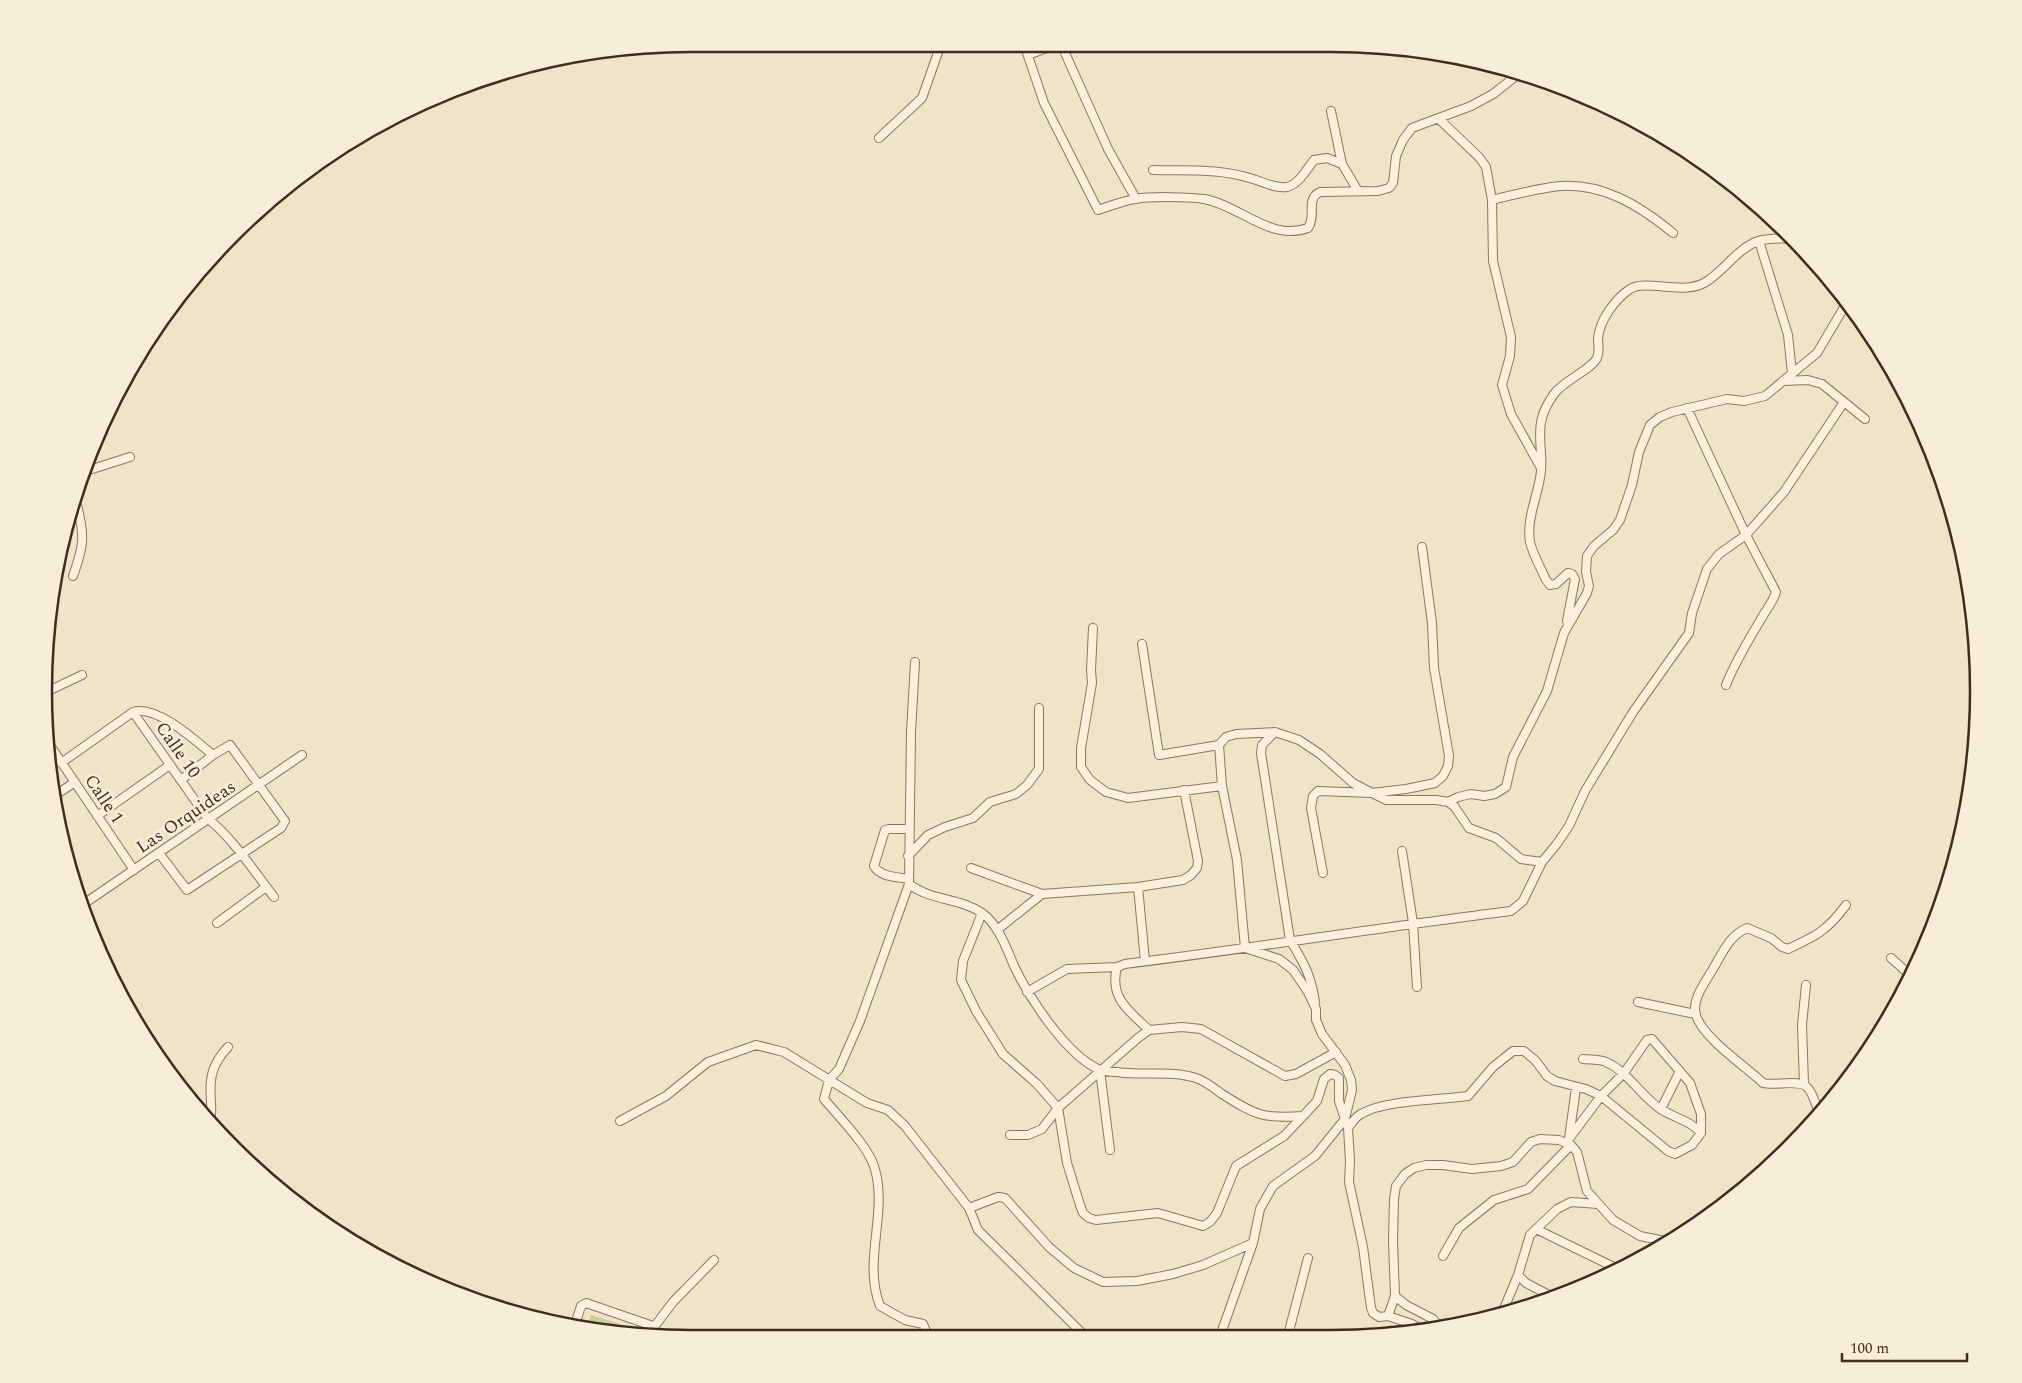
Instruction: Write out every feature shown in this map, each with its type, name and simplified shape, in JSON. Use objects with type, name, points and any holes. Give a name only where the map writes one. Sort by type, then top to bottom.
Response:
[{"type":"street","points":[[879,138],[922,98],[938,52]]},
{"type":"street","points":[[1027,52],[1044,103],[1098,210],[1136,199],[1204,199],[1278,230],[1292,232],[1308,228],[1311,225],[1313,218],[1312,198],[1320,192],[1378,191],[1388,188],[1393,183],[1396,156],[1412,128],[1439,119],[1493,94],[1512,79]]},
{"type":"street","points":[[1028,55],[1036,52]]},
{"type":"street","points":[[1065,52],[1108,149],[1136,199]]},
{"type":"street","points":[[1331,111],[1342,164],[1358,191]]},
{"type":"street","points":[[1439,119],[1479,157],[1486,167],[1492,200],[1492,261],[1511,337],[1510,356],[1502,385],[1511,414],[1542,470]]},
{"type":"street","points":[[1153,170],[1208,170],[1238,174],[1281,188],[1290,187],[1298,181],[1314,160],[1327,158],[1342,164]]},
{"type":"street","points":[[1492,200],[1554,186],[1588,186],[1614,194],[1649,213],[1673,233]]},
{"type":"street","points":[[1448,802],[1471,794],[1495,794],[1506,787],[1513,757],[1547,691],[1569,615],[1575,579],[1572,574],[1568,573],[1556,584],[1550,585],[1546,580],[1530,542],[1532,510],[1542,470],[1540,433],[1542,417],[1555,393],[1568,380],[1596,360],[1599,352],[1598,338],[1601,327],[1614,304],[1629,290],[1637,286],[1665,288],[1693,287],[1702,284],[1712,278],[1722,267],[1749,246],[1759,241],[1781,239]]},
{"type":"street","points":[[1759,241],[1788,334],[1792,373]]},
{"type":"street","points":[[1564,633],[1587,593],[1589,586],[1586,572],[1587,556],[1594,546],[1613,530],[1620,520],[1632,485],[1639,452],[1650,425],[1660,417],[1687,408],[1727,399],[1744,401],[1765,396],[1817,353],[1842,310]]},
{"type":"street","points":[[1782,381],[1808,380],[1822,384],[1865,420]]},
{"type":"street","points":[[1027,992],[1067,969],[1117,967],[1125,964],[1290,940],[1511,911],[1523,901],[1542,862],[1569,826],[1585,791],[1641,699],[1688,633],[1692,613],[1707,569],[1719,554],[1746,535],[1784,492],[1844,402]]},
{"type":"street","points":[[1687,408],[1746,535],[1776,592],[1774,600],[1738,657],[1726,685]]},
{"type":"street","points":[[93,469],[130,457]]},
{"type":"street","points":[[74,576],[83,549],[83,534],[78,512]]},
{"type":"street","points":[[1323,873],[1311,808],[1313,796],[1318,792],[1372,793],[1435,783],[1443,776],[1448,766],[1445,728],[1434,668],[1432,623],[1422,547]]},
{"type":"street","points":[[1093,628],[1092,683],[1084,726],[1082,767],[1090,780],[1106,792],[1128,798],[1222,786]]},
{"type":"street","points":[[1142,644],[1159,755],[1219,745],[1226,737],[1236,734],[1274,732],[1299,740],[1320,754],[1353,784],[1386,800],[1436,800],[1448,802],[1454,806],[1469,828],[1496,838],[1521,859],[1542,862]]},
{"type":"street","points":[[915,662],[908,856],[909,882],[860,1021],[839,1069],[829,1080],[824,1099],[866,1151],[874,1165],[880,1200],[872,1266],[876,1297],[880,1306],[888,1312],[905,1320],[923,1324],[926,1330]]},
{"type":"street","points":[[52,689],[82,675]]},
{"type":"street","points":[[908,856],[928,835],[973,818],[990,802],[1016,794],[1027,785],[1039,769],[1039,708]]},
{"type":"street","points":[[61,763],[133,712],[139,710],[147,710],[158,716],[184,732],[213,755]]},
{"type":"street","name":"Calle 10","points":[[133,712],[208,819],[215,824],[274,897]]},
{"type":"street","points":[[1222,1330],[1252,1243],[1260,1209],[1273,1186],[1315,1156],[1345,1119],[1350,1100],[1351,1080],[1345,1065],[1322,1034],[1316,1020],[1312,980],[1290,940],[1261,753],[1262,745],[1274,732]]},
{"type":"street","points":[[159,853],[187,890],[281,828],[285,821],[230,745],[213,755],[181,780]]},
{"type":"street","points":[[1219,745],[1222,786],[1237,860],[1245,948]]},
{"type":"street","name":"Calle 1","points":[[56,755],[134,870]]},
{"type":"street","name":"Las Orquideas","points":[[88,901],[302,755]]},
{"type":"street","points":[[97,816],[170,765]]},
{"type":"street","points":[[61,791],[75,782]]},
{"type":"street","points":[[971,868],[1042,894],[1138,887],[1182,880],[1191,875],[1197,868],[1198,861],[1184,790]]},
{"type":"street","points":[[909,830],[889,828],[885,830],[874,866],[878,872],[909,882],[916,890],[940,899],[965,905],[982,913],[997,930],[1027,992],[1052,1027],[1084,1061],[1100,1070],[1128,1074],[1182,1074],[1199,1079],[1244,1108],[1260,1115],[1277,1118],[1303,1116]]},
{"type":"street","points":[[1402,851],[1413,923],[1417,987]]},
{"type":"street","points":[[217,923],[266,887]]},
{"type":"street","points":[[1138,887],[1145,962]]},
{"type":"street","points":[[997,930],[1042,894]]},
{"type":"street","points":[[1817,1106],[1804,1084],[1769,1085],[1763,1083],[1706,1034],[1695,1014],[1697,998],[1735,934],[1747,928],[1771,938],[1788,949],[1816,936],[1833,923],[1846,904]]},
{"type":"street","points":[[982,913],[963,961],[961,980],[976,1011],[1004,1054],[1037,1084],[1058,1108],[1067,1163],[1083,1213],[1089,1218],[1096,1220],[1158,1213],[1203,1226],[1210,1222],[1217,1212],[1236,1166],[1284,1136],[1317,1101],[1324,1079],[1330,1074],[1335,1075],[1339,1078],[1339,1101],[1348,1128],[1349,1182],[1363,1246],[1371,1308],[1373,1314],[1379,1318],[1388,1316],[1414,1325]]},
{"type":"street","points":[[1245,948],[1279,959],[1293,970],[1316,1008]]},
{"type":"street","points":[[1891,958],[1905,971]]},
{"type":"street","points":[[1117,967],[1114,979],[1121,1002],[1150,1030]]},
{"type":"street","points":[[1804,1084],[1802,1025],[1806,985]]},
{"type":"street","points":[[1638,1002],[1695,1014]]},
{"type":"street","points":[[1010,1135],[1035,1134],[1042,1129],[1058,1108],[1100,1070],[1150,1030],[1182,1027],[1201,1029],[1285,1076],[1296,1074],[1336,1052]]},
{"type":"street","points":[[1348,1128],[1360,1114],[1374,1109],[1419,1101],[1468,1096],[1493,1067],[1513,1052],[1524,1051],[1535,1060],[1547,1076],[1555,1081],[1576,1088],[1586,1089],[1601,1096],[1668,1151],[1675,1154],[1692,1145],[1701,1133],[1701,1114],[1690,1083],[1652,1039],[1647,1040],[1624,1073],[1601,1096],[1569,1143],[1528,1189],[1494,1200],[1476,1214],[1460,1228],[1443,1256]]},
{"type":"street","points":[[620,1121],[666,1096],[708,1062],[756,1045],[784,1052],[867,1103],[888,1110],[905,1126],[970,1208],[978,1230],[1079,1330]]},
{"type":"street","points":[[212,1114],[210,1092],[212,1070],[221,1054],[228,1047]]},
{"type":"street","points":[[1583,1059],[1604,1061],[1624,1073],[1646,1098],[1661,1109],[1692,1123],[1701,1133]]},
{"type":"street","points":[[1100,1070],[1110,1150]]},
{"type":"street","points":[[1661,1109],[1680,1071]]},
{"type":"street","points":[[1569,1143],[1576,1088]]},
{"type":"street","points":[[1388,1316],[1395,1296],[1393,1256],[1394,1199],[1400,1179],[1414,1168],[1434,1164],[1472,1169],[1501,1166],[1513,1162],[1531,1142],[1540,1139],[1559,1140],[1569,1143],[1579,1156],[1587,1191],[1613,1220],[1640,1236],[1659,1240]]},
{"type":"street","points":[[970,1208],[998,1197],[1005,1198],[1049,1247],[1074,1268],[1103,1282],[1137,1281],[1173,1274],[1203,1265],[1252,1243]]},
{"type":"street","points":[[1505,1306],[1518,1275],[1530,1235],[1557,1209],[1571,1202],[1598,1204]]},
{"type":"street","points":[[1536,1229],[1611,1266]]},
{"type":"street","points":[[1289,1330],[1308,1258]]},
{"type":"street","points":[[651,1329],[673,1302],[714,1260]]},
{"type":"street","points":[[1518,1275],[1526,1283],[1546,1293]]},
{"type":"street","points":[[1395,1296],[1406,1305],[1435,1321]]},
{"type":"street","points":[[577,1320],[581,1306],[586,1304],[653,1326]]},
{"type":"green space","points":[[591,1315],[626,1326],[608,1325],[589,1322]]}]
